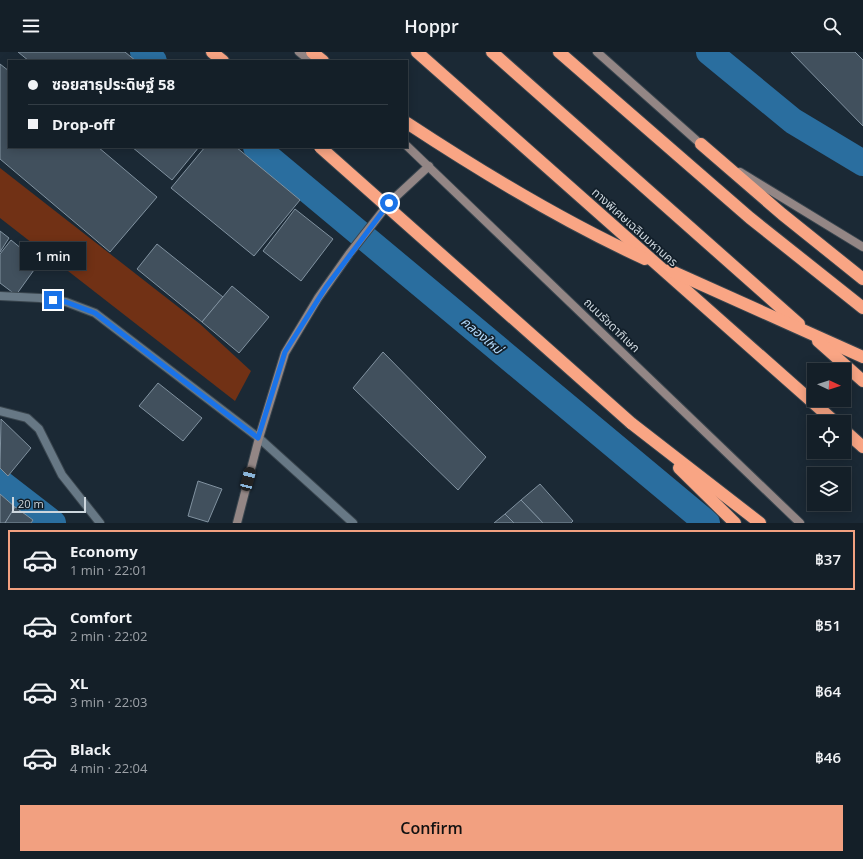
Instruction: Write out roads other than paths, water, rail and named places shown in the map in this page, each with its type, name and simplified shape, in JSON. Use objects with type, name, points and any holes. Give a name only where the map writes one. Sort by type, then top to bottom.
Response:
[{"type":"highway","points":[[212,52],[221,60]]},
{"type":"highway","points":[[312,52],[322,60]]},
{"type":"highway","name":"ทางพิเศษเฉลิมมหานคร","points":[[417,52],[827,415]]},
{"type":"highway","points":[[492,52],[863,381]]},
{"type":"highway","points":[[559,52],[750,218],[863,308]]},
{"type":"highway","points":[[408,124],[502,183],[620,248],[863,357]]},
{"type":"highway","points":[[700,144],[788,219],[863,279]]},
{"type":"highway","points":[[321,148],[631,423],[735,523]]},
{"type":"highway","points":[[631,423],[760,523]]},
{"type":"highway","points":[[851,436],[863,447]]},
{"type":"main road","points":[[299,52],[309,60]]},
{"type":"main road","points":[[597,52],[700,144],[771,192],[863,247]]},
{"type":"main road","name":"ถนนรัชดาภิเษก","points":[[408,147],[800,523]]},
{"type":"main road","points":[[237,523],[258,438],[285,352],[318,298],[349,254],[389,203],[429,166]]},
{"type":"street","points":[[0,296],[40,298],[66,302],[95,313],[258,438],[353,523]]},
{"type":"street","points":[[0,411],[27,418],[40,429],[62,475],[100,523]]},
{"type":"waterway","name":"คลองใหม่","points":[[143,52],[153,60]]},
{"type":"waterway","points":[[709,52],[793,121],[863,163]]},
{"type":"waterway","name":"คลองใหม่","points":[[257,148],[707,523]]},
{"type":"waterway","points":[[0,482],[53,523]]}]
